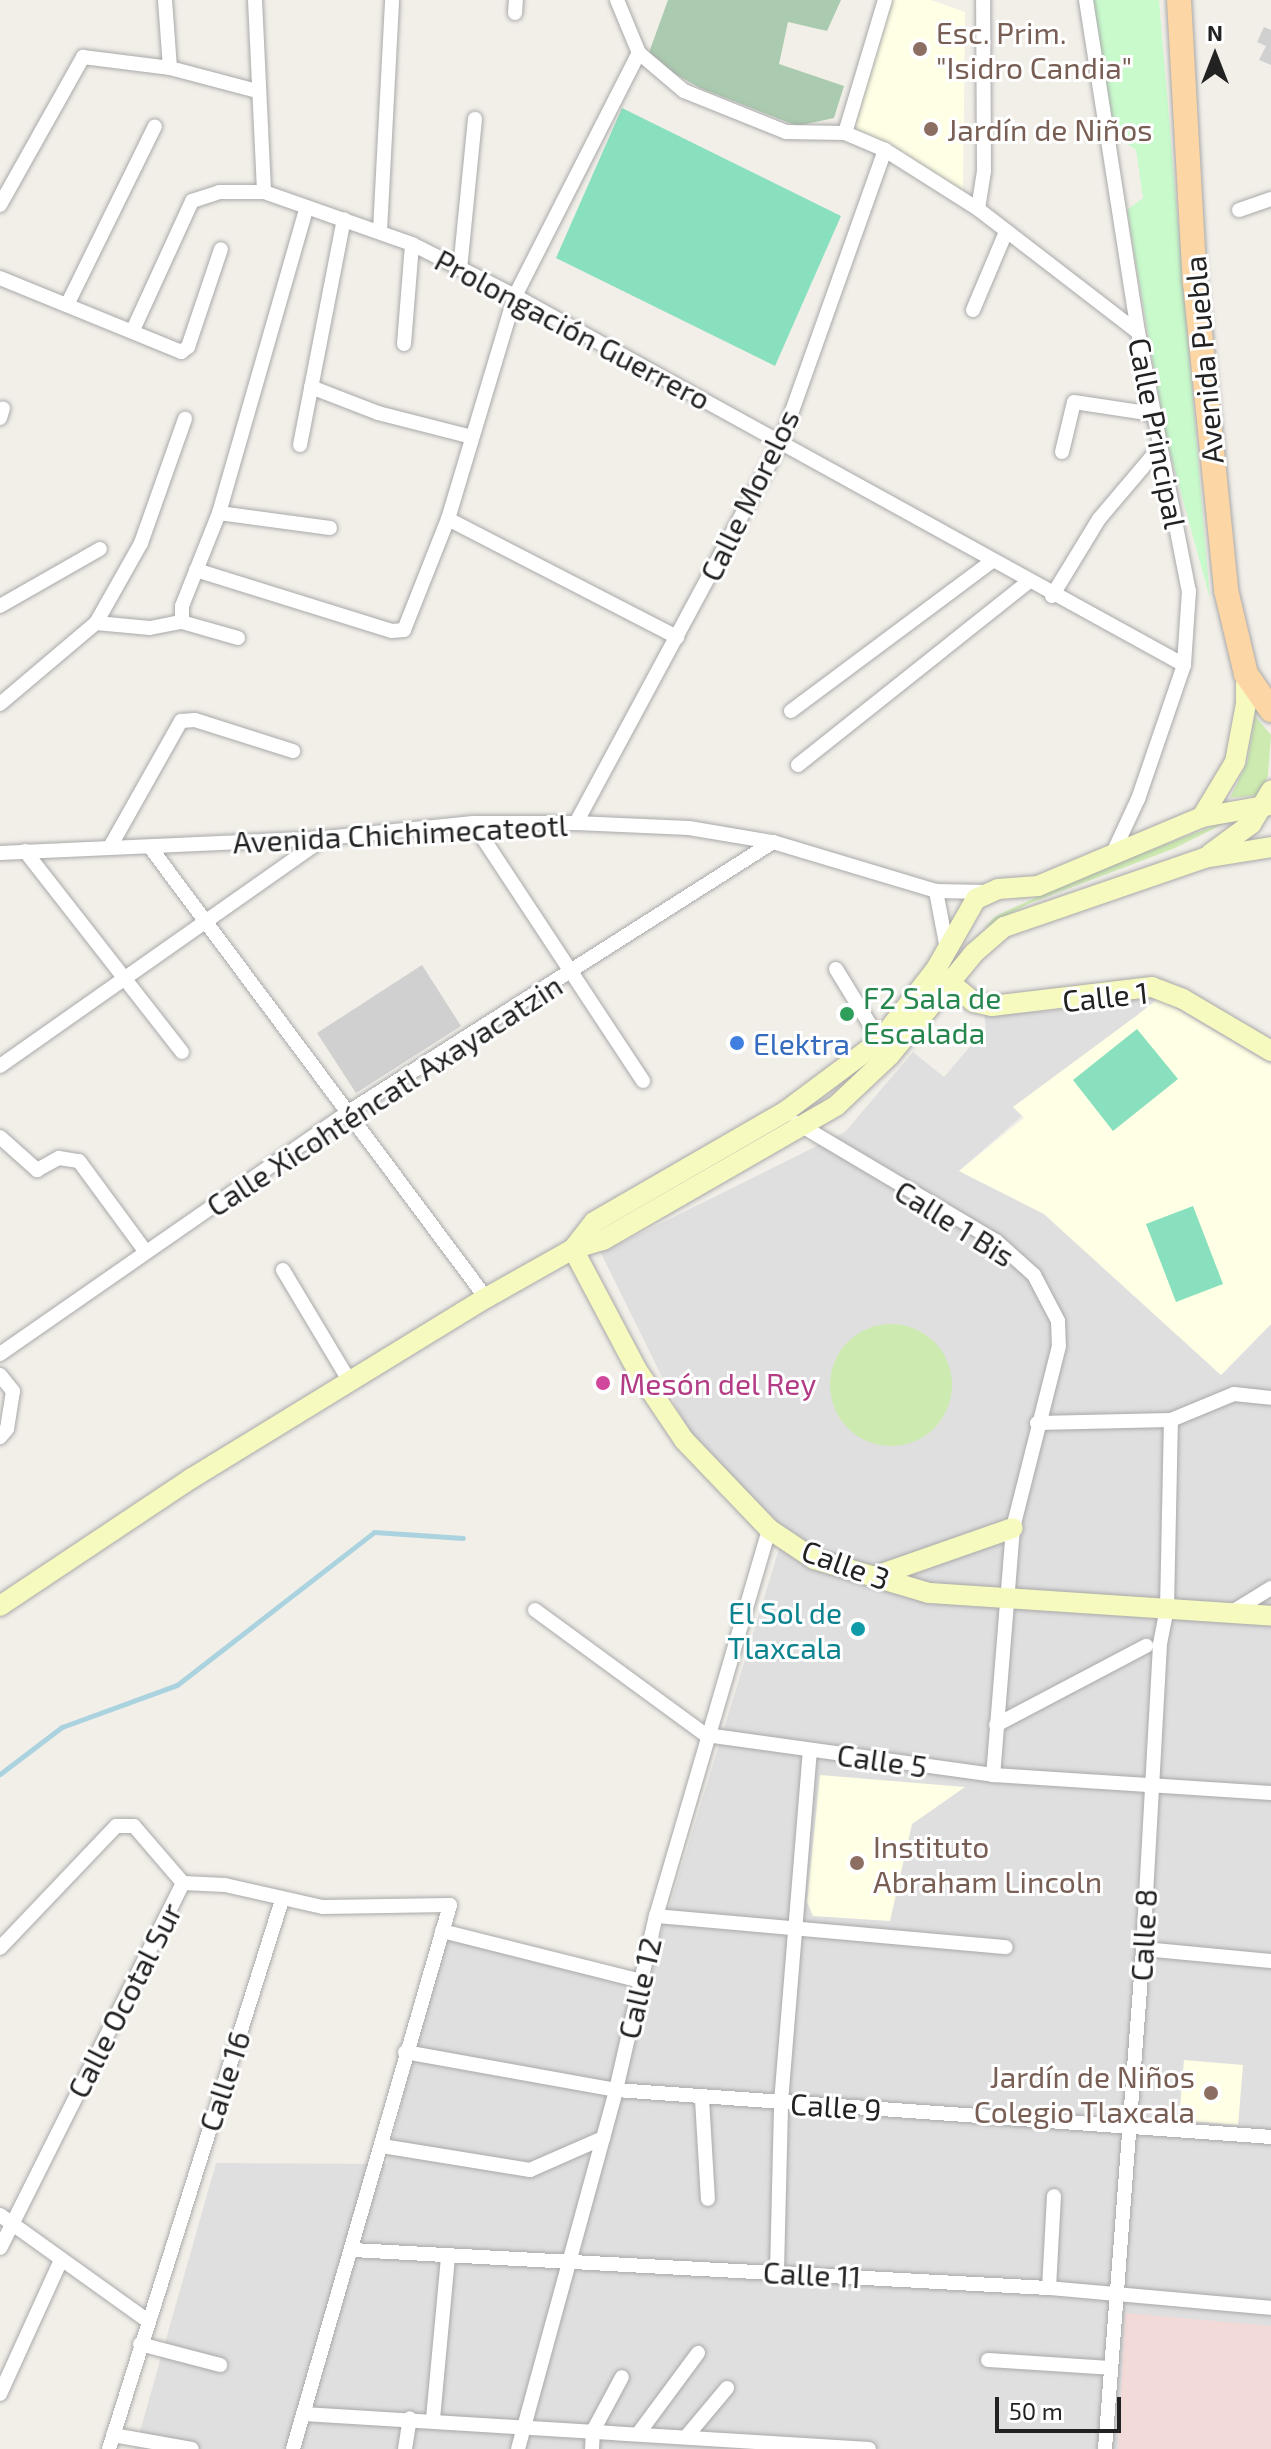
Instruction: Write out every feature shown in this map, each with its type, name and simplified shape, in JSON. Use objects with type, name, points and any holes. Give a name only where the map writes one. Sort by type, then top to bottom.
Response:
[{"type":"main road","name":"Avenida Puebla","points":[[1179,0],[1202,369],[1226,590],[1246,674],[1271,710]]},
{"type":"main road","points":[[1202,817],[1223,789],[1235,762],[1246,704],[1246,674]]},
{"type":"main road","points":[[793,1119],[836,1106],[865,1081],[943,977],[947,950],[964,913],[987,892],[1038,886],[1202,817],[1269,801]]},
{"type":"main road","points":[[1204,858],[1237,836],[1269,801]]},
{"type":"main road","points":[[0,1606],[192,1478],[486,1298],[573,1249],[603,1240],[793,1119],[880,1041],[943,977],[986,941],[1021,919],[1204,858],[1271,847]]},
{"type":"main road","points":[[1009,888],[1021,919]]},
{"type":"main road","name":"Calle 1","points":[[943,977],[974,1002],[1011,1007],[1152,987],[1183,999],[1271,1051]]},
{"type":"main road","name":"Calle 3","points":[[573,1249],[637,1370],[684,1440],[769,1529],[814,1559],[929,1593],[1009,1601],[1271,1616]]},
{"type":"main road","points":[[873,1577],[1013,1528]]},
{"type":"street","points":[[165,0],[170,68]]},
{"type":"street","points":[[255,0],[264,192]]},
{"type":"street","points":[[380,231],[392,0]]},
{"type":"street","points":[[617,0],[639,53],[684,91],[773,127],[845,133],[885,150],[978,209],[1138,332]]},
{"type":"street","points":[[845,133],[885,0]]},
{"type":"street","points":[[978,209],[984,171],[983,0]]},
{"type":"street","name":"Calle Principal","points":[[1086,0],[1138,332],[1189,591],[1184,665],[1138,799],[1112,855]]},
{"type":"street","points":[[196,570],[392,631],[404,630],[448,519],[515,296],[639,53]]},
{"type":"street","points":[[0,205],[83,57],[170,68],[257,91]]},
{"type":"street","points":[[460,269],[475,119]]},
{"type":"street","points":[[67,305],[155,126]]},
{"type":"street","name":"Calle Morelos","points":[[576,823],[781,442],[885,150]]},
{"type":"street","name":"Prolongación Guerrero","points":[[133,330],[192,201],[219,192],[264,192],[412,244],[515,296],[1052,596],[1184,665]]},
{"type":"street","points":[[1239,210],[1271,199]]},
{"type":"street","points":[[182,622],[182,606],[219,513],[307,207]]},
{"type":"street","points":[[300,445],[344,219]]},
{"type":"street","points":[[973,310],[1006,232]]},
{"type":"street","points":[[404,344],[412,244]]},
{"type":"street","points":[[0,278],[133,330],[170,350],[188,347],[221,249]]},
{"type":"street","points":[[311,387],[378,413],[472,437]]},
{"type":"street","points":[[1062,452],[1074,402],[1153,414]]},
{"type":"street","points":[[0,704],[96,623],[141,543],[185,419]]},
{"type":"street","points":[[1052,596],[1099,519],[1160,447]]},
{"type":"street","points":[[219,513],[330,528]]},
{"type":"street","points":[[448,519],[677,637]]},
{"type":"street","points":[[0,606],[100,549]]},
{"type":"street","points":[[791,711],[992,561]]},
{"type":"street","points":[[798,765],[1028,582]]},
{"type":"street","points":[[96,623],[150,628],[182,622],[238,638]]},
{"type":"street","points":[[110,847],[181,721],[195,720],[293,751]]},
{"type":"street","points":[[473,823],[643,1081]]},
{"type":"street","name":"Avenida Chichimecateotl","points":[[0,853],[325,838],[473,823],[576,823],[689,828],[773,842],[936,891],[987,892]]},
{"type":"street","points":[[0,1066],[80,1011],[124,976],[325,838]]},
{"type":"street","name":"Calle Xicohténcatl Axayacatzin","points":[[0,1354],[347,1113],[574,973],[773,842]]},
{"type":"street","points":[[150,847],[486,1298]]},
{"type":"street","points":[[25,851],[182,1052]]},
{"type":"street","points":[[936,891],[947,950]]},
{"type":"street","points":[[836,969],[880,1041]]},
{"type":"street","name":"Calle 1 Bis","points":[[793,1119],[996,1241],[1034,1275],[1058,1321],[1059,1346],[1037,1423],[1013,1528],[993,1775]]},
{"type":"street","points":[[0,1137],[37,1170],[59,1158],[79,1161],[145,1251]]},
{"type":"street","points":[[283,1270],[350,1382]]},
{"type":"street","points":[[0,1375],[13,1391],[7,1429],[0,1437]]},
{"type":"street","points":[[1037,1423],[1171,1420],[1234,1394],[1271,1398]]},
{"type":"street","name":"Calle 8","points":[[1105,2449],[1143,1949],[1160,1644],[1167,1608],[1171,1420]]},
{"type":"street","name":"Calle 12","points":[[518,2449],[527,2427],[616,2090],[656,1916],[706,1735],[769,1529]]},
{"type":"street","points":[[1232,1612],[1271,1588]]},
{"type":"street","name":"Calle 5","points":[[535,1610],[706,1735],[993,1775],[1271,1793]]},
{"type":"street","points":[[996,1725],[1146,1646]]},
{"type":"street","points":[[777,2271],[781,2102],[810,1750]]},
{"type":"street","name":"Calle Ocotal Sur","points":[[0,1948],[116,1826],[134,1826],[183,1883],[6,2219],[0,2248]]},
{"type":"street","points":[[183,1883],[225,1885],[323,1907],[450,1905],[405,2052],[353,2250],[293,2449]]},
{"type":"street","name":"Calle 16","points":[[111,2442],[282,1900]]},
{"type":"street","points":[[656,1916],[795,1925],[1006,1947]]},
{"type":"street","points":[[442,1931],[641,1981]]},
{"type":"street","points":[[1143,1949],[1271,1961]]},
{"type":"street","name":"Calle 9","points":[[405,2052],[616,2090],[702,2099],[1129,2124],[1271,2137]]},
{"type":"street","points":[[702,2099],[708,2199]]},
{"type":"street","points":[[382,2146],[530,2170],[603,2138]]},
{"type":"street","points":[[1049,2288],[1054,2196]]},
{"type":"street","points":[[6,2219],[148,2321]]},
{"type":"street","name":"Calle 11","points":[[353,2250],[569,2265],[777,2271],[1049,2288],[1271,2308]]},
{"type":"street","points":[[433,2419],[448,2256]]},
{"type":"street","points":[[0,2394],[61,2260]]},
{"type":"street","points":[[140,2344],[220,2365]]},
{"type":"street","points":[[638,2434],[698,2353]]},
{"type":"street","points":[[988,2360],[1111,2368]]},
{"type":"street","points":[[592,2449],[593,2431],[622,2377]]},
{"type":"street","points":[[686,2437],[727,2388]]},
{"type":"street","points":[[304,2414],[433,2419],[869,2449]]},
{"type":"street","points":[[405,2449],[410,2418]]},
{"type":"street","points":[[111,2442],[192,2449]]},
{"type":"shaded area","points":[[668,0],[841,0],[827,31],[788,22],[779,64],[844,86],[834,118],[797,126],[700,88],[647,58]]},
{"type":"shaded area","name":"Esc. Prim. \"Isidro Candia\"","points":[[891,0],[931,0],[965,12],[963,196],[852,128]]},
{"type":"shaded area","points":[[1264,27],[1271,30],[1271,65],[1259,60],[1266,46],[1257,42]]},
{"type":"shaded area","points":[[422,965],[461,1026],[356,1093],[317,1033]]},
{"type":"shaded area","points":[[1163,993],[959,1171],[1044,1214],[1221,1375],[1271,1324],[1271,2449],[135,2449],[216,2163],[387,2164],[442,1932],[647,1980],[782,1539],[699,1452],[601,1253],[845,1132],[913,1052],[944,1077],[986,1028],[984,1015],[1050,1011]]},
{"type":"shaded area","points":[[1159,999],[1271,1065],[1271,1324],[1221,1375],[1044,1214],[959,1171],[1024,1118],[1013,1107]]},
{"type":"shaded area","name":"Instituto Abraham Lincoln","points":[[820,1775],[965,1787],[912,1824],[890,1921],[813,1916],[807,1902]]},
{"type":"shaded area","name":"Jardín de Niños Colegio Tlaxcala","points":[[1184,2060],[1243,2065],[1238,2125],[1179,2120]]},
{"type":"shaded area","points":[[1125,2313],[1271,2326],[1271,2449],[1118,2449]]},
{"type":"green space","points":[[1092,0],[1159,0],[1210,599],[1165,434],[1127,210],[1143,198],[1136,150],[1113,134]]},
{"type":"green space","points":[[622,108],[841,216],[775,366],[556,258]]},
{"type":"green space","points":[[1255,716],[1271,735],[1268,776],[1259,795],[1230,798],[1247,763]]},
{"type":"green space","points":[[1237,817],[1175,848],[1028,904],[983,928],[996,916],[1078,878]]},
{"type":"green space","points":[[1137,1029],[1178,1079],[1113,1131],[1073,1080]]},
{"type":"green space","points":[[1193,1206],[1223,1284],[1176,1302],[1146,1224]]},
{"type":"green space","points":[[891,1324],[914,1329],[934,1342],[947,1362],[952,1385],[947,1408],[934,1428],[914,1441],[891,1446],[868,1441],[848,1428],[835,1408],[830,1385],[835,1362],[848,1342],[868,1329]]},
{"type":"waterway","points":[[0,1774],[62,1727],[177,1685],[374,1532],[463,1538]]},
{"type":"place","name":"Esc. Prim. \"Isidro Candia\"","points":[[920,49]]},
{"type":"place","name":"Jardín de Niños","points":[[931,129]]},
{"type":"place","name":"F2 Sala de Escalada","points":[[847,1014]]},
{"type":"place","name":"Elektra","points":[[737,1043]]},
{"type":"place","name":"Mesón del Rey","points":[[603,1383]]},
{"type":"place","name":"El Sol de Tlaxcala","points":[[858,1629]]},
{"type":"place","name":"Instituto Abraham Lincoln","points":[[857,1863]]},
{"type":"place","name":"Jardín de Niños Colegio Tlaxcala","points":[[1211,2093]]}]
